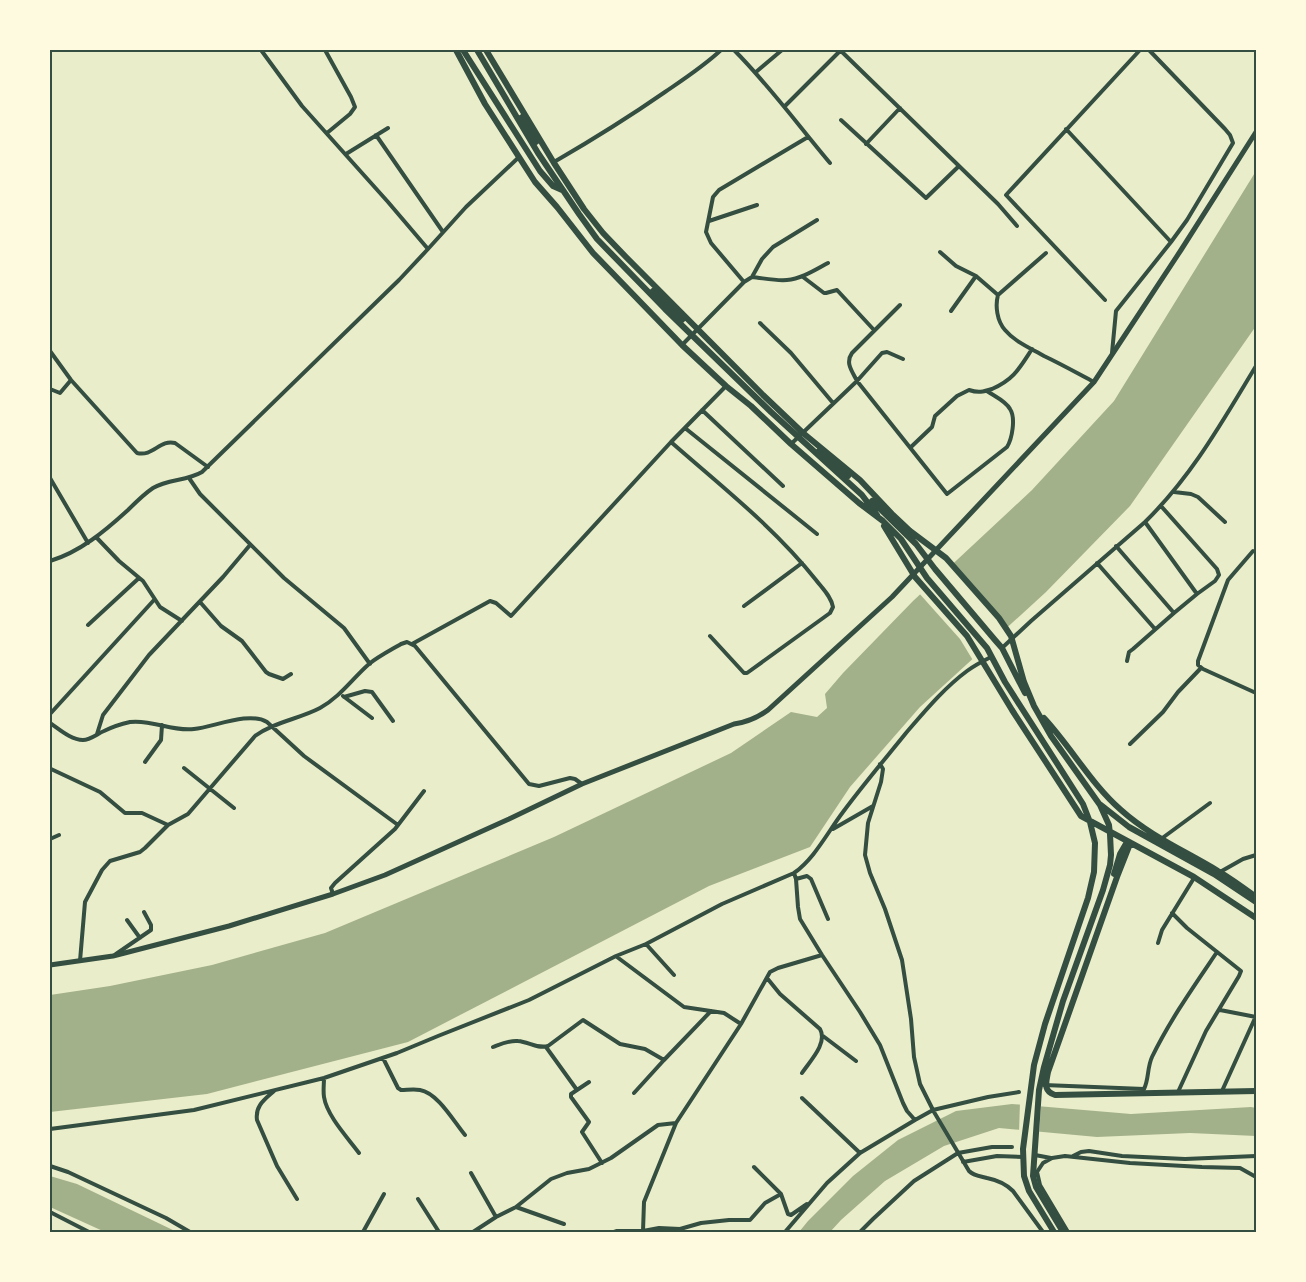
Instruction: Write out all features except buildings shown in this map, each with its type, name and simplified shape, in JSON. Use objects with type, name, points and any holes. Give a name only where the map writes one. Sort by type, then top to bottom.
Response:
[{"type":"main road","points":[[456,50],[485,104],[535,182],[593,253],[682,345],[726,386],[901,539],[919,568],[987,648],[1005,682],[1083,804],[1095,843],[1094,872],[1088,898],[1045,1024],[1034,1065],[1023,1149],[1024,1176],[1029,1191],[1054,1233]]},
{"type":"main road","points":[[464,50],[540,171],[553,186],[562,190]]},
{"type":"main road","points":[[477,50],[538,153],[597,238],[626,270],[771,412],[843,477],[872,507],[915,577],[967,636],[1081,816],[1194,877],[1257,918]]},
{"type":"main road","points":[[481,50],[541,151],[598,232],[629,268],[766,404],[843,472],[916,544],[934,569],[1002,648],[1026,694],[1103,792],[1120,810],[1151,833],[1257,897]]},
{"type":"main road","points":[[486,50],[554,163],[603,233],[803,433],[860,480],[910,531],[946,558],[999,618],[1011,636],[1024,682],[1034,706],[1051,736],[1100,805],[1109,825],[1110,865],[1063,1001],[1039,1090],[1033,1176],[1036,1187],[1063,1233]]},
{"type":"main road","points":[[50,965],[112,956],[229,926],[333,894],[385,875],[582,784],[734,724],[748,722],[768,711],[892,597],[1094,382],[1257,132]]},
{"type":"main road","points":[[1100,805],[1129,827],[1217,873],[1257,902]]},
{"type":"main road","points":[[1060,1012],[1070,1005],[1120,854],[1129,843]]},
{"type":"main road","points":[[1129,843],[1043,1085],[1055,1095],[1257,1091]]},
{"type":"main road","points":[[1165,862],[1173,845]]},
{"type":"street","points":[[261,50],[302,106],[428,249]]},
{"type":"street","points":[[325,50],[355,107],[327,133]]},
{"type":"street","points":[[554,163],[634,113],[721,50]]},
{"type":"street","points":[[734,50],[756,72],[830,163]]},
{"type":"street","points":[[756,72],[782,50]]},
{"type":"street","points":[[784,106],[841,50],[998,204],[1017,226]]},
{"type":"street","points":[[1105,300],[1006,195],[1140,50]]},
{"type":"street","points":[[1112,356],[1116,310],[1187,220],[1233,143],[1226,129],[1149,50]]},
{"type":"street","points":[[866,144],[900,108]]},
{"type":"street","points":[[841,120],[926,198],[959,166]]},
{"type":"street","points":[[346,154],[388,128]]},
{"type":"street","points":[[1066,129],[1171,242]]},
{"type":"street","points":[[376,135],[443,232]]},
{"type":"street","points":[[744,282],[709,240],[706,231],[711,201],[715,193],[808,137]]},
{"type":"street","points":[[50,561],[88,543],[154,488],[202,472],[428,249],[466,207],[519,157]]},
{"type":"street","points":[[709,221],[757,205]]},
{"type":"street","points":[[682,345],[744,282],[752,277],[762,259],[773,247],[816,220]]},
{"type":"street","points":[[940,252],[956,266],[976,276],[998,295]]},
{"type":"street","points":[[1046,253],[998,295],[996,307],[1003,329],[1020,343],[1094,382]]},
{"type":"street","points":[[752,277],[786,280],[802,276],[828,263]]},
{"type":"street","points":[[802,276],[824,293],[837,290],[874,330]]},
{"type":"street","points":[[951,311],[976,276]]},
{"type":"street","points":[[900,305],[874,330],[848,362],[857,381],[947,494],[1007,447],[1011,441],[1013,427],[1010,408],[987,391]]},
{"type":"street","points":[[760,323],[791,353],[832,403]]},
{"type":"street","points":[[911,447],[932,427],[935,416],[957,396],[969,390],[979,393],[987,391],[1011,378],[1032,349]]},
{"type":"street","points":[[50,351],[71,380],[137,453],[144,455],[164,442],[170,442],[175,443],[208,466]]},
{"type":"street","points":[[791,444],[885,352],[903,359]]},
{"type":"street","points":[[1002,648],[1161,506],[1209,444],[1257,366]]},
{"type":"street","points":[[50,389],[60,393],[71,380]]},
{"type":"street","points":[[412,644],[490,601],[496,603],[511,616],[671,442],[726,386]]},
{"type":"street","points":[[702,410],[783,486]]},
{"type":"street","points":[[685,428],[817,534]]},
{"type":"street","points":[[671,442],[758,518],[802,563],[832,602],[833,607],[830,613],[747,673],[744,673],[710,636]]},
{"type":"street","points":[[50,478],[88,543]]},
{"type":"street","points":[[189,478],[200,494],[292,586],[339,624],[370,664]]},
{"type":"street","points":[[1173,492],[1198,497],[1225,522]]},
{"type":"street","points":[[1127,661],[1130,652],[1215,581],[1219,575],[1219,572],[1161,506]]},
{"type":"street","points":[[1145,522],[1197,594]]},
{"type":"street","points":[[96,537],[146,585],[154,600],[165,611],[182,621]]},
{"type":"street","points":[[96,734],[103,715],[149,655],[250,545]]},
{"type":"street","points":[[1116,546],[1174,614]]},
{"type":"street","points":[[1253,551],[1228,580],[1198,665],[1257,693]]},
{"type":"street","points":[[744,606],[802,563]]},
{"type":"street","points":[[1096,563],[1155,629]]},
{"type":"street","points":[[88,626],[139,578]]},
{"type":"street","points":[[50,714],[154,600]]},
{"type":"street","points":[[200,602],[221,626],[242,641],[269,675],[285,679],[291,674]]},
{"type":"street","points":[[343,696],[370,664],[407,642],[416,646],[529,784],[538,786],[570,778],[582,784]]},
{"type":"street","points":[[50,1129],[194,1110],[324,1078],[383,1058],[529,1000],[616,956],[646,944],[722,904],[794,873],[803,867],[880,764],[942,693],[968,670],[992,656]]},
{"type":"street","points":[[1130,744],[1163,712],[1201,668]]},
{"type":"street","points":[[80,961],[85,903],[102,870],[110,861],[145,849],[168,825],[188,814],[255,736],[271,727],[321,708],[343,696],[365,691],[372,692],[393,721]]},
{"type":"street","points":[[343,696],[372,718]]},
{"type":"street","points":[[50,723],[76,739],[83,740],[131,722],[148,722],[174,728],[193,729],[232,721],[257,718],[264,720],[304,756],[398,825]]},
{"type":"street","points":[[145,762],[161,740],[162,725]]},
{"type":"street","points":[[880,764],[883,769],[881,782],[868,823],[865,855],[902,960],[914,1057],[920,1084],[933,1111],[972,1175],[988,1178],[1008,1186],[1014,1191],[1043,1233]]},
{"type":"street","points":[[184,768],[234,808]]},
{"type":"street","points":[[51,769],[100,792],[125,813],[142,813],[168,825]]},
{"type":"street","points":[[333,894],[332,888],[335,883],[395,829],[424,791]]},
{"type":"street","points":[[1161,839],[1210,803]]},
{"type":"street","points":[[830,831],[873,806]]},
{"type":"street","points":[[50,839],[59,835]]},
{"type":"street","points":[[1217,873],[1257,855]]},
{"type":"street","points":[[794,873],[799,915],[880,1045],[903,1103],[915,1120]]},
{"type":"street","points":[[796,879],[807,876],[811,879],[828,919]]},
{"type":"street","points":[[1158,943],[1162,930],[1194,877]]},
{"type":"street","points":[[112,956],[148,933],[152,928],[144,912]]},
{"type":"street","points":[[1172,913],[1187,928],[1237,967],[1241,973],[1206,1031],[1178,1092]]},
{"type":"street","points":[[127,920],[140,938]]},
{"type":"street","points":[[646,944],[674,975]]},
{"type":"street","points":[[1043,1085],[1144,1089],[1150,1062],[1170,1024],[1217,952]]},
{"type":"street","points":[[643,1231],[644,1202],[676,1123],[741,1024],[770,972],[822,955]]},
{"type":"street","points":[[616,956],[684,1007],[724,1013],[741,1024]]},
{"type":"street","points":[[767,978],[780,994],[820,1029],[823,1036],[856,1061]]},
{"type":"street","points":[[1220,1010],[1256,1017],[1222,1091]]},
{"type":"street","points":[[634,1093],[711,1011]]},
{"type":"street","points":[[493,1047],[516,1040],[535,1047],[546,1047],[583,1020],[620,1044],[645,1049],[664,1060]]},
{"type":"street","points":[[802,1073],[819,1047],[823,1036]]},
{"type":"street","points":[[546,1047],[577,1090]]},
{"type":"street","points":[[383,1058],[398,1088],[422,1090],[431,1095],[440,1102],[465,1135]]},
{"type":"street","points":[[324,1078],[326,1106],[359,1153]]},
{"type":"street","points":[[590,1082],[571,1094],[571,1097],[589,1122],[582,1132],[602,1162]]},
{"type":"street","points":[[274,1091],[257,1108],[257,1120],[277,1166],[297,1199]]},
{"type":"street","points":[[785,1233],[826,1183],[860,1153],[933,1111],[988,1097],[1019,1092]]},
{"type":"street","points":[[802,1098],[860,1153]]},
{"type":"street","points":[[473,1233],[516,1207],[551,1179],[589,1169],[611,1158],[658,1125],[676,1123]]},
{"type":"street","points":[[860,1233],[914,1181],[958,1153],[992,1147],[1012,1147]]},
{"type":"street","points":[[1071,1157],[1084,1151],[1122,1156],[1185,1159],[1257,1156]]},
{"type":"street","points":[[1034,1154],[1052,1158],[1071,1157],[1130,1163],[1240,1168],[1257,1177]]},
{"type":"street","points":[[963,1162],[997,1156],[1024,1157]]},
{"type":"street","points":[[1052,1158],[1043,1163],[1037,1172],[1040,1185],[1068,1233]]},
{"type":"street","points":[[50,1166],[68,1172],[166,1218],[189,1233]]},
{"type":"street","points":[[754,1167],[781,1194],[787,1212],[791,1215],[812,1200]]},
{"type":"street","points":[[471,1173],[496,1217]]},
{"type":"street","points":[[363,1233],[384,1194]]},
{"type":"street","points":[[614,1233],[659,1228],[680,1229],[729,1220],[750,1220],[765,1203],[781,1194]]},
{"type":"street","points":[[418,1199],[439,1233]]},
{"type":"street","points":[[516,1207],[564,1224]]},
{"type":"street","points":[[51,1215],[89,1233]]},
{"type":"shaded area","points":[[1256,171],[1256,326],[1130,506],[1046,592],[920,707],[850,787],[810,847],[709,886],[408,1042],[207,1094],[50,1112],[50,995],[110,986],[212,965],[325,933],[554,837],[731,753],[791,712],[817,717],[827,708],[825,694],[843,673],[913,601],[1032,490],[1114,401]]},
{"type":"shaded area","points":[[1012,1104],[1131,1114],[1251,1107],[1256,1108],[1256,1136],[1190,1133],[1097,1137],[999,1128],[944,1146],[885,1181],[830,1232],[799,1232],[853,1176],[898,1140],[956,1111]]},
{"type":"shaded area","points":[[50,1176],[77,1184],[177,1232],[105,1232],[50,1207]]},
{"type":"pier","points":[[951,561],[1009,629],[974,662],[960,639],[918,592]]},
{"type":"pier","points":[[1020,1102],[1041,1104],[1039,1135],[1019,1133]]}]
